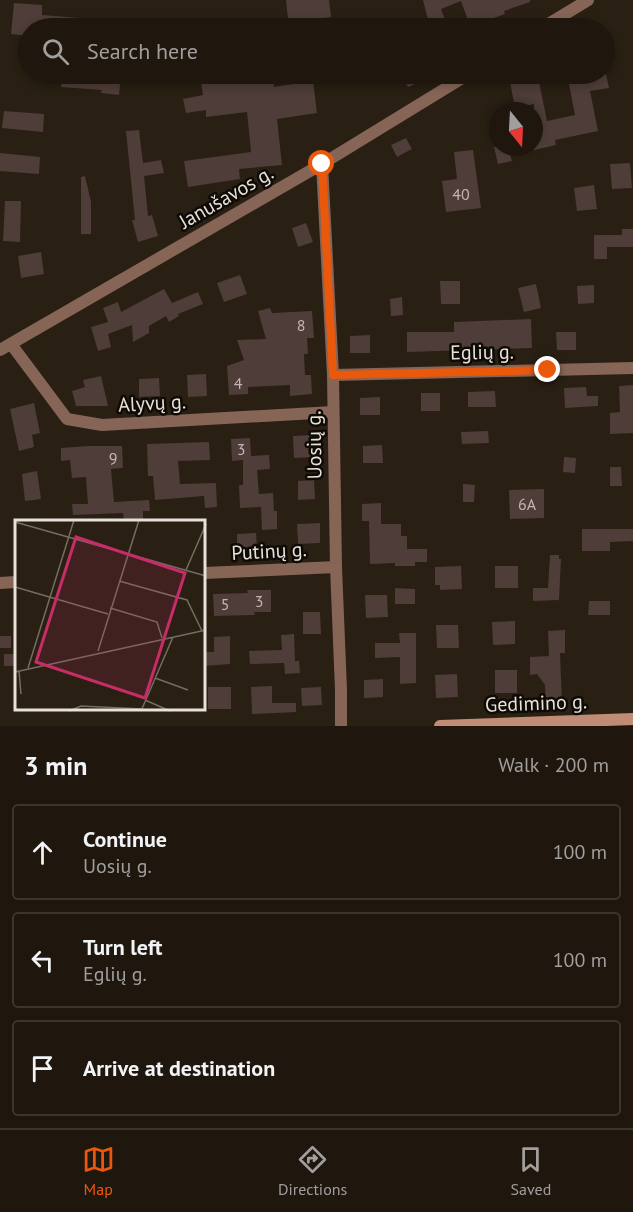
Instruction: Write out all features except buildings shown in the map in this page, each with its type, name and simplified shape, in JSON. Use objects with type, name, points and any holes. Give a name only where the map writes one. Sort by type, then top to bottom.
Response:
[{"type":"main road","name":"Gedimino g.","points":[[440,726],[633,719]]},
{"type":"street","points":[[558,18],[588,0]]},
{"type":"street","name":"Janušavos g.","points":[[5,347],[322,164],[453,84]]},
{"type":"street","name":"Uosių g.","points":[[322,164],[333,375],[341,726]]},
{"type":"street","name":"Alyvų g.","points":[[5,347],[67,419],[102,425],[333,412]]},
{"type":"street","name":"Eglių g.","points":[[333,375],[633,368]]},
{"type":"street","name":"Putinų g.","points":[[206,573],[336,567]]},
{"type":"street","points":[[0,583],[15,582]]},
{"type":"route","points":[[322,164],[333,375],[548,370]]}]
